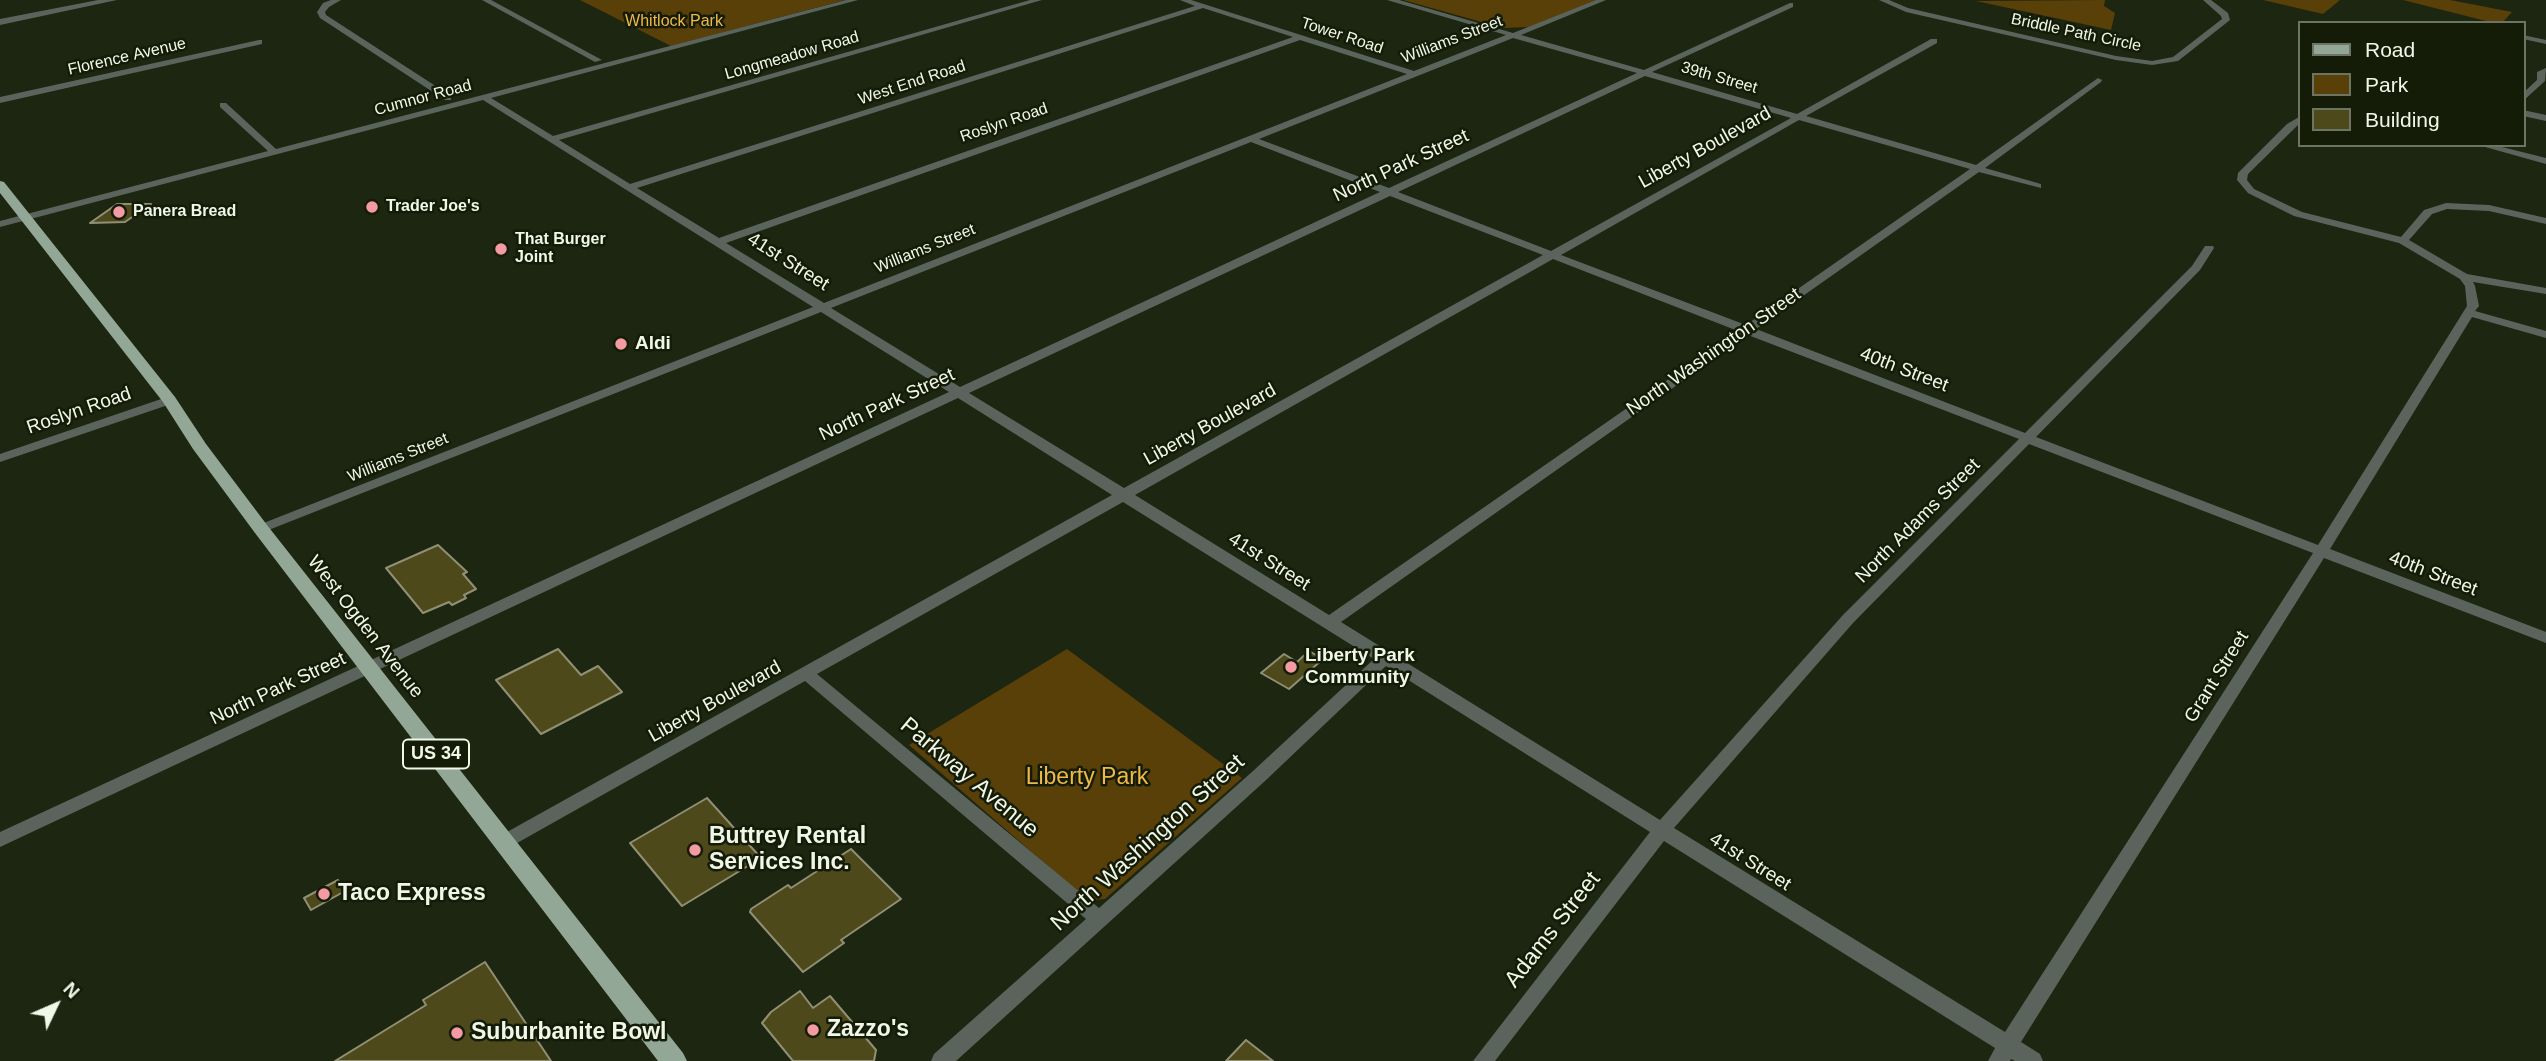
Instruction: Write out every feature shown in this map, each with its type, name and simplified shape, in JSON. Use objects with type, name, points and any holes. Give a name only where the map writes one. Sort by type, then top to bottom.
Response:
[{"type":"main road","name":"US 34","points":[[0,186],[25,218]]},
{"type":"main road","name":"West Ogden Avenue","points":[[25,218],[170,400],[202,452],[674,1061]]},
{"type":"street","points":[[0,22],[112,0]]},
{"type":"street","points":[[337,0],[326,5],[321,14],[448,97]]},
{"type":"street","points":[[486,0],[598,60]]},
{"type":"street","name":"Cumnor Road","points":[[0,225],[854,0]]},
{"type":"street","name":"Longmeadow Road","points":[[552,139],[1038,0]]},
{"type":"street","name":"Tower Road","points":[[1184,0],[1412,73]]},
{"type":"street","name":"39th Street","points":[[1391,0],[2038,186]]},
{"type":"street","name":"Williams Street","points":[[261,529],[1510,34],[1602,0]]},
{"type":"street","name":"Briddle Path Circle","points":[[1883,0],[1919,13],[2116,58],[2151,63],[2175,59],[2226,20],[2225,15],[2207,0]]},
{"type":"street","name":"North Park Street","points":[[0,840],[1790,5]]},
{"type":"street","name":"West End Road","points":[[630,187],[1203,6]]},
{"type":"street","name":"Roslyn Road","points":[[718,242],[1301,37]]},
{"type":"street","points":[[2525,37],[2546,42]]},
{"type":"street","name":"Liberty Boulevard","points":[[504,842],[1934,41]]},
{"type":"street","name":"Florence Avenue","points":[[0,100],[259,42]]},
{"type":"street","points":[[2525,96],[2541,81],[2541,72],[2546,70]]},
{"type":"street","name":"North Washington Street","points":[[1329,623],[2098,80]]},
{"type":"street","name":"41st Street","points":[[484,97],[2033,1061]]},
{"type":"street","points":[[223,104],[274,152]]},
{"type":"street","points":[[2525,113],[2546,118]]},
{"type":"street","points":[[2298,121],[2242,173],[2244,183],[2251,191],[2289,211],[2403,241],[2464,277],[2546,291]]},
{"type":"street","name":"40th Street","points":[[1249,138],[2546,638]]},
{"type":"street","points":[[2491,147],[2546,160]]},
{"type":"street","points":[[2403,241],[2428,212],[2446,206],[2488,208],[2546,222]]},
{"type":"street","name":"North Adams Street","points":[[1662,830],[1849,619],[2196,268],[2209,248]]},
{"type":"street","points":[[2464,277],[2472,295],[2473,306],[2469,313],[2546,335]]},
{"type":"street","name":"Grant Street","points":[[1997,1061],[2322,551],[2469,313]]},
{"type":"street","name":"Roslyn Road","points":[[0,458],[170,400]]},
{"type":"street","name":"North Washington Street","points":[[941,1061],[1100,920],[1385,657]]},
{"type":"street","name":"Parkway Avenue","points":[[806,673],[1100,920]]},
{"type":"street","name":"Adams Street","points":[[1483,1061],[1662,830]]},
{"type":"green space","name":"Whitlock Park","points":[[580,0],[845,0],[671,46]]},
{"type":"green space","points":[[1403,0],[1597,0],[1529,27],[1503,28]]},
{"type":"green space","points":[[2105,0],[2104,6],[2115,13],[2111,30],[1976,1]]},
{"type":"green space","points":[[2263,0],[2340,0],[2323,14]]},
{"type":"green space","points":[[2403,0],[2450,0],[2512,12],[2504,21],[2486,21]]},
{"type":"green space","name":"Liberty Park","points":[[1067,649],[1242,778],[1105,899],[1094,900],[1081,895],[909,745]]},
{"type":"building","name":"Panera Bread","points":[[117,204],[151,204],[125,222],[90,223]]},
{"type":"building","points":[[438,545],[467,572],[463,574],[476,589],[452,605],[449,602],[423,613],[386,568]]},
{"type":"building","points":[[558,649],[581,675],[598,666],[622,692],[541,734],[496,680]]},
{"type":"building","name":"Liberty Park Community","points":[[1309,651],[1323,659],[1289,689],[1261,673],[1284,654],[1297,662]]},
{"type":"building","name":"Buttrey Rental Services Inc.","points":[[707,798],[761,858],[682,906],[630,843]]},
{"type":"building","points":[[851,849],[901,899],[841,940],[844,943],[803,972],[750,912],[751,909],[788,885],[791,888]]},
{"type":"building","name":"Taco Express","points":[[338,880],[345,891],[311,910],[304,898]]},
{"type":"building","name":"Suburbanite Bowl","points":[[485,962],[551,1061],[335,1061],[426,1005],[423,1000]]},
{"type":"building","name":"Zazzo's","points":[[800,991],[813,1008],[830,996],[876,1050],[874,1061],[793,1061],[762,1023],[771,1012]]},
{"type":"building","points":[[1246,1040],[1273,1061],[1226,1061]]},
{"type":"place","name":"Trader Joe's","points":[[372,207]]},
{"type":"place","name":"Panera Bread","points":[[119,212]]},
{"type":"place","name":"That Burger Joint","points":[[501,249]]},
{"type":"place","name":"Aldi","points":[[621,344]]},
{"type":"place","name":"Liberty Park Community","points":[[1291,667]]},
{"type":"place","name":"Buttrey Rental Services Inc.","points":[[695,850]]},
{"type":"place","name":"Taco Express","points":[[324,894]]},
{"type":"place","name":"Zazzo's","points":[[813,1030]]},
{"type":"place","name":"Suburbanite Bowl","points":[[457,1033]]}]
